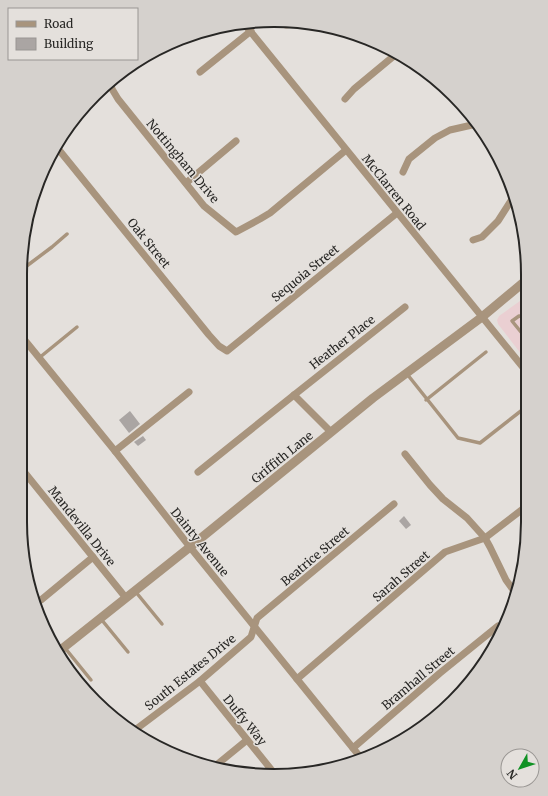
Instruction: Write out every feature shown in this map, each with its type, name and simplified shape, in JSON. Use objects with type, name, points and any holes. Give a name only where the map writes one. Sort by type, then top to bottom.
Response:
[{"type":"street","points":[[200,72],[248,29]]},
{"type":"street","name":"McClarren Road","points":[[248,29],[521,365]]},
{"type":"street","points":[[345,99],[354,89],[393,57]]},
{"type":"street","name":"Nottingham Drive","points":[[111,88],[118,99],[204,206],[236,232],[270,213],[346,150]]},
{"type":"street","points":[[403,172],[409,160],[435,138],[450,130],[471,125]]},
{"type":"street","points":[[186,183],[236,141]]},
{"type":"street","name":"Oak Street","points":[[60,150],[209,335],[219,346],[228,351]]},
{"type":"street","points":[[473,240],[482,237],[498,221],[510,202]]},
{"type":"street","name":"Sequoia Street","points":[[228,351],[397,213]]},
{"type":"street","name":"Griffith Lane","points":[[62,649],[373,398],[482,317],[521,284]]},
{"type":"street","name":"Heather Place","points":[[198,472],[404,307]]},
{"type":"street","name":"Dainty Avenue","points":[[27,343],[358,754]]},
{"type":"street","points":[[115,451],[189,392]]},
{"type":"street","points":[[294,394],[331,432]]},
{"type":"street","points":[[405,454],[443,499],[467,518],[484,538],[506,580],[512,588]]},
{"type":"street","name":"Mandevilla Drive","points":[[27,475],[126,598]]},
{"type":"street","name":"Beatrice Street","points":[[255,627],[257,618],[394,504]]},
{"type":"street","name":"Sarah Street","points":[[297,679],[445,552],[484,538],[521,510]]},
{"type":"street","points":[[40,600],[93,557]]},
{"type":"street","name":"Bramhall Street","points":[[353,748],[440,673],[498,626]]},
{"type":"street","name":"South Estates Drive","points":[[138,727],[200,680],[251,637],[255,627]]},
{"type":"street","name":"Duffy Way","points":[[200,680],[271,769]]},
{"type":"street","points":[[219,763],[247,740]]},
{"type":"lane","points":[[28,265],[67,234]]},
{"type":"lane","points":[[521,317],[519,316],[512,321],[521,332]]},
{"type":"lane","points":[[39,358],[77,328]]},
{"type":"lane","points":[[426,400],[486,352]]},
{"type":"lane","points":[[406,374],[458,438],[480,443],[521,411]]},
{"type":"lane","points":[[135,591],[162,624]]},
{"type":"lane","points":[[101,618],[128,652]]},
{"type":"lane","points":[[67,656],[91,680]]},
{"type":"shaded area","points":[[521,300],[521,354],[498,324],[497,320],[499,316]]},
{"type":"building","points":[[130,411],[140,424],[129,433],[119,420]]},
{"type":"building","points":[[143,436],[146,440],[138,446],[134,442]]},
{"type":"building","points":[[404,516],[411,525],[406,529],[399,521]]}]
